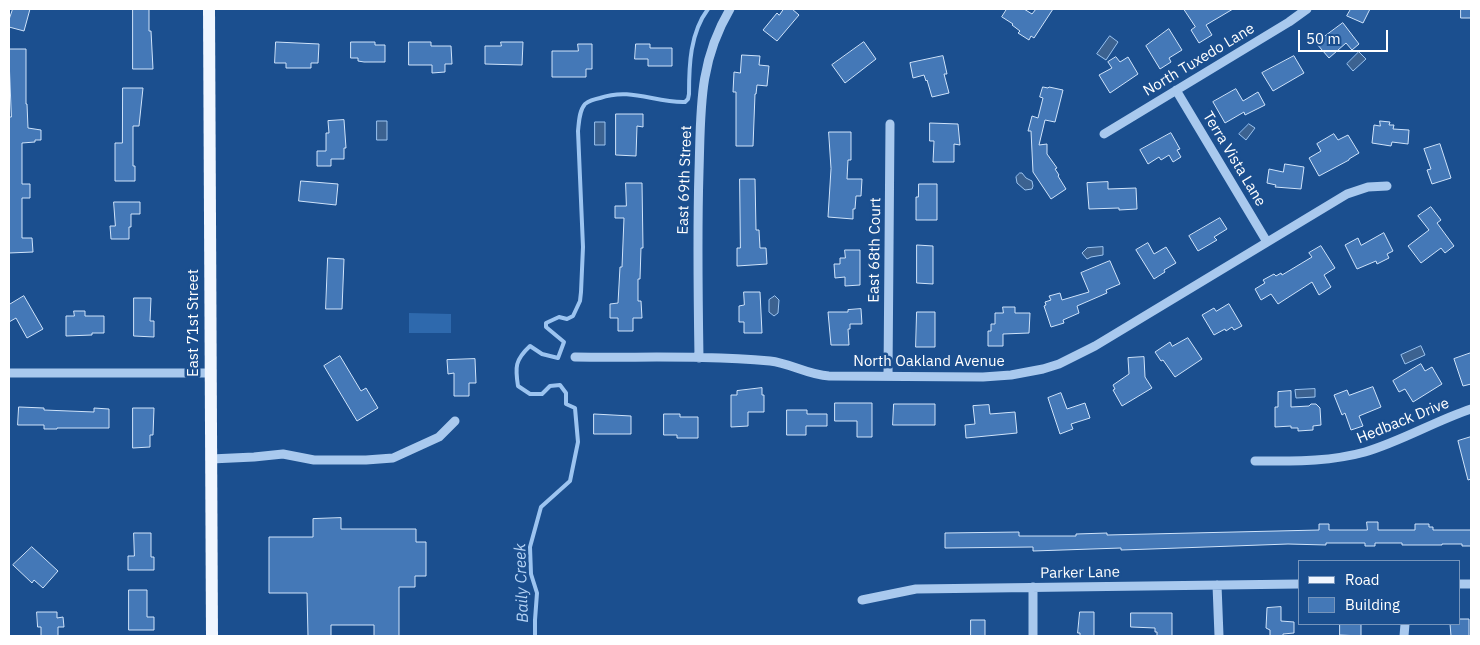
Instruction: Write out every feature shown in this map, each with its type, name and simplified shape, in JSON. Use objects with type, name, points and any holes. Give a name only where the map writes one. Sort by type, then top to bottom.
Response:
[{"type":"main road","name":"East 71st Street","points":[[209,9],[212,636]]},
{"type":"street","name":"East 69th Street","points":[[699,358],[697,226],[702,96],[708,59],[715,38],[730,9]]},
{"type":"street","name":"North Tuxedo Lane","points":[[1104,134],[1289,22],[1307,9]]},
{"type":"street","name":"Terra Vista Lane","points":[[1176,90],[1267,242]]},
{"type":"street","name":"East 68th Court","points":[[888,376],[890,124]]},
{"type":"street","name":"North Oakland Avenue","points":[[575,357],[699,358],[776,362],[825,376],[1000,376],[1027,373],[1059,364],[1095,346],[1354,191],[1373,186],[1386,186]]},
{"type":"street","points":[[9,373],[211,373]]},
{"type":"street","name":"Hedback Drive","points":[[1256,461],[1312,461],[1351,456],[1388,444],[1471,409]]},
{"type":"street","points":[[211,458],[283,454],[314,460],[393,458],[439,436],[455,421]]},
{"type":"street","name":"Parker Lane","points":[[862,600],[916,589],[1298,584]]},
{"type":"street","points":[[1217,585],[1219,636]]},
{"type":"street","points":[[1033,587],[1033,636]]},
{"type":"shaded area","points":[[1110,36],[1118,42],[1106,60],[1097,54]]},
{"type":"shaded area","points":[[1359,52],[1366,59],[1353,71],[1347,64]]},
{"type":"shaded area","points":[[377,121],[387,121],[387,140],[377,140]]},
{"type":"shaded area","points":[[595,122],[605,122],[605,145],[595,145]]},
{"type":"shaded area","points":[[1249,124],[1255,128],[1246,140],[1239,134]]},
{"type":"shaded area","points":[[1020,173],[1032,181],[1032,189],[1025,190],[1017,183],[1016,177]]},
{"type":"shaded area","points":[[1103,247],[1103,255],[1087,259],[1082,253],[1087,248]]},
{"type":"shaded area","points":[[775,296],[779,300],[778,313],[774,316],[769,312],[769,300]]},
{"type":"shaded area","points":[[409,313],[451,314],[451,333],[409,333]]},
{"type":"shaded area","points":[[1421,346],[1425,355],[1405,364],[1401,355]]},
{"type":"shaded area","points":[[1315,389],[1315,397],[1296,398],[1295,390]]},
{"type":"building","points":[[13,9],[30,9],[24,31],[9,27],[9,20]]},
{"type":"building","points":[[133,9],[149,9],[153,69],[133,69]]},
{"type":"building","points":[[784,9],[792,9],[799,15],[777,41],[763,30],[777,13],[779,15]]},
{"type":"building","points":[[1007,9],[1024,9],[1032,14],[1036,9],[1053,9],[1034,38],[1031,36],[1029,40],[1018,33],[1020,31],[1013,24],[1002,17]]},
{"type":"building","points":[[1184,9],[1233,9],[1206,25],[1212,35],[1199,43],[1191,30],[1195,27]]},
{"type":"building","points":[[1351,9],[1370,9],[1363,23],[1347,16]]},
{"type":"building","points":[[1461,9],[1471,9],[1471,18],[1461,18]]},
{"type":"building","points":[[1343,23],[1359,44],[1352,50],[1346,43],[1329,58],[1316,43]]},
{"type":"building","points":[[1169,29],[1182,50],[1169,58],[1171,62],[1160,69],[1146,46]]},
{"type":"building","points":[[276,42],[319,44],[318,63],[311,63],[311,68],[286,68],[286,63],[275,63]]},
{"type":"building","points":[[351,42],[375,42],[375,45],[385,45],[385,62],[364,62],[358,61],[358,58],[351,58]]},
{"type":"building","points":[[409,42],[431,42],[431,46],[451,46],[452,64],[445,64],[445,72],[432,73],[432,65],[409,65]]},
{"type":"building","points":[[501,42],[523,42],[522,65],[485,64],[485,46],[501,46]]},
{"type":"building","points":[[864,42],[876,59],[845,83],[832,65]]},
{"type":"building","points":[[578,44],[592,44],[592,69],[586,69],[586,77],[552,77],[552,51],[578,51]]},
{"type":"building","points":[[636,44],[650,44],[650,48],[672,48],[672,66],[648,66],[648,59],[635,59]]},
{"type":"building","points":[[9,49],[26,49],[28,128],[41,130],[41,140],[22,143],[22,184],[30,184],[30,198],[22,198],[22,238],[32,238],[33,252],[9,253],[9,117],[11,117]]},
{"type":"building","points":[[742,55],[760,56],[759,65],[769,66],[767,86],[757,85],[755,94],[753,146],[736,146],[736,92],[733,92],[734,72],[740,73]]},
{"type":"building","points":[[943,56],[947,74],[944,74],[949,93],[932,97],[924,75],[913,78],[910,63]]},
{"type":"building","points":[[1294,56],[1304,73],[1273,91],[1262,73]]},
{"type":"building","points":[[1116,57],[1120,62],[1128,57],[1138,74],[1110,93],[1099,75],[1112,68],[1108,62]]},
{"type":"building","points":[[1043,87],[1063,90],[1055,122],[1045,120],[1039,145],[1047,144],[1047,154],[1057,168],[1055,169],[1058,176],[1066,189],[1051,199],[1033,172],[1031,131],[1028,131],[1032,116],[1038,118],[1043,98],[1040,97]]},
{"type":"building","points":[[123,88],[143,88],[139,126],[133,126],[135,181],[115,181],[115,143],[122,143]]},
{"type":"building","points":[[1236,89],[1243,101],[1258,92],[1265,105],[1245,115],[1244,112],[1225,123],[1213,102]]},
{"type":"building","points":[[616,114],[643,114],[643,127],[637,126],[636,156],[616,155]]},
{"type":"building","points":[[344,120],[346,148],[344,148],[344,159],[331,159],[331,166],[317,166],[317,151],[326,151],[326,133],[329,133],[328,121]]},
{"type":"building","points":[[1380,121],[1390,122],[1389,125],[1394,125],[1393,129],[1409,130],[1408,144],[1392,142],[1391,146],[1372,143],[1374,125],[1380,126]]},
{"type":"building","points":[[930,123],[958,124],[960,145],[954,144],[954,162],[933,162],[934,141],[930,141]]},
{"type":"building","points":[[829,132],[851,132],[851,160],[848,160],[847,179],[862,179],[861,196],[856,196],[853,219],[828,217],[831,169]]},
{"type":"building","points":[[1171,133],[1180,149],[1177,150],[1181,157],[1173,162],[1169,155],[1161,160],[1159,157],[1148,164],[1140,150]]},
{"type":"building","points":[[1334,134],[1338,140],[1348,135],[1359,153],[1319,176],[1309,158],[1321,151],[1317,144]]},
{"type":"building","points":[[1440,144],[1451,178],[1432,184],[1427,170],[1431,169],[1424,149]]},
{"type":"building","points":[[1285,164],[1304,167],[1301,189],[1275,187],[1276,185],[1267,183],[1269,169],[1283,172]]},
{"type":"building","points":[[740,179],[755,179],[756,230],[759,230],[760,248],[766,248],[767,264],[737,266],[737,248],[740,248]]},
{"type":"building","points":[[301,181],[338,184],[336,205],[299,201]]},
{"type":"building","points":[[1108,182],[1108,189],[1136,188],[1137,209],[1089,209],[1087,183]]},
{"type":"building","points":[[626,183],[642,183],[643,248],[641,248],[640,279],[638,279],[638,301],[641,301],[642,318],[633,318],[633,331],[618,331],[618,318],[610,318],[610,304],[618,303],[624,218],[615,218],[615,206],[626,206]]},
{"type":"building","points":[[919,184],[937,184],[937,220],[916,220],[916,197],[918,197]]},
{"type":"building","points":[[114,202],[140,202],[140,214],[131,214],[129,239],[111,239],[110,226],[115,226]]},
{"type":"building","points":[[1431,207],[1441,220],[1437,223],[1454,246],[1445,253],[1441,248],[1421,263],[1408,246],[1429,230],[1418,216]]},
{"type":"building","points":[[1220,218],[1227,229],[1214,237],[1217,240],[1198,251],[1189,236]]},
{"type":"building","points":[[1384,233],[1393,251],[1387,254],[1389,258],[1377,264],[1376,261],[1357,269],[1345,245],[1358,238],[1361,245]]},
{"type":"building","points":[[1148,243],[1154,254],[1166,247],[1176,263],[1154,279],[1136,250]]},
{"type":"building","points":[[917,245],[933,246],[933,284],[917,283]]},
{"type":"building","points":[[1321,246],[1335,268],[1324,275],[1331,287],[1319,295],[1312,282],[1278,304],[1271,294],[1261,300],[1255,289],[1265,283],[1263,280],[1274,274],[1276,276],[1281,273],[1282,275],[1312,257],[1309,253]]},
{"type":"building","points":[[845,250],[860,250],[860,285],[845,286],[845,277],[835,278],[834,264],[840,264],[840,258],[845,258]]},
{"type":"building","points":[[328,258],[344,259],[342,309],[326,309]]},
{"type":"building","points":[[1110,261],[1120,284],[1106,290],[1107,293],[1077,306],[1079,313],[1063,320],[1064,323],[1051,327],[1044,306],[1046,305],[1045,302],[1051,300],[1049,296],[1060,293],[1062,300],[1089,292],[1081,273]]},
{"type":"building","points":[[744,292],[760,292],[762,333],[744,333],[744,322],[739,322],[739,306],[744,305]]},
{"type":"building","points":[[24,296],[43,329],[27,338],[16,318],[9,322],[9,305]]},
{"type":"building","points":[[134,298],[151,298],[150,321],[154,321],[154,337],[134,336]]},
{"type":"building","points":[[1229,304],[1242,326],[1234,330],[1232,327],[1226,331],[1225,329],[1214,335],[1202,315],[1214,308],[1216,311]]},
{"type":"building","points":[[1003,307],[1015,307],[1015,313],[1030,313],[1029,333],[1003,334],[1003,346],[988,346],[988,331],[991,331],[991,324],[995,324],[995,313],[1003,313]]},
{"type":"building","points":[[861,309],[862,324],[850,324],[850,329],[848,329],[849,345],[831,345],[828,312],[848,312],[848,310]]},
{"type":"building","points":[[74,311],[85,311],[85,316],[104,316],[104,333],[66,336],[66,316],[74,316]]},
{"type":"building","points":[[917,312],[935,312],[935,347],[916,347]]},
{"type":"building","points":[[1188,338],[1202,359],[1175,377],[1155,352],[1170,342],[1172,346]]},
{"type":"building","points":[[1471,353],[1471,384],[1463,386],[1454,359]]},
{"type":"building","points":[[340,356],[361,391],[366,388],[378,408],[357,421],[324,366]]},
{"type":"building","points":[[1144,357],[1145,377],[1152,388],[1122,406],[1113,390],[1115,389],[1113,385],[1129,374],[1128,358]]},
{"type":"building","points":[[475,359],[476,383],[469,383],[469,396],[454,396],[454,373],[448,374],[447,360]]},
{"type":"building","points":[[1421,364],[1425,371],[1432,367],[1442,384],[1413,402],[1405,389],[1399,392],[1393,381]]},
{"type":"building","points":[[1373,387],[1381,407],[1359,416],[1363,426],[1351,430],[1345,413],[1342,415],[1334,395],[1347,390],[1349,395]]},
{"type":"building","points":[[762,388],[764,412],[748,412],[748,426],[731,427],[731,395],[737,395],[737,391]]},
{"type":"building","points":[[1291,391],[1291,407],[1316,404],[1320,408],[1321,425],[1313,426],[1313,430],[1298,431],[1298,428],[1291,428],[1291,426],[1275,427],[1275,407],[1278,407],[1278,392]]},
{"type":"building","points":[[1061,393],[1067,409],[1085,403],[1090,418],[1071,424],[1073,429],[1060,434],[1048,398]]},
{"type":"building","points":[[835,403],[872,403],[872,437],[857,437],[857,421],[835,421]]},
{"type":"building","points":[[894,404],[935,404],[935,425],[893,425]]},
{"type":"building","points":[[989,405],[990,414],[1015,412],[1017,433],[966,438],[965,425],[975,424],[973,406]]},
{"type":"building","points":[[19,407],[94,412],[94,408],[109,409],[109,428],[44,429],[44,425],[18,425]]},
{"type":"building","points":[[133,408],[154,408],[153,435],[150,435],[150,447],[133,448]]},
{"type":"building","points":[[787,410],[807,410],[807,414],[827,414],[827,426],[806,426],[806,435],[787,435]]},
{"type":"building","points":[[594,414],[631,416],[631,434],[594,434]]},
{"type":"building","points":[[664,414],[680,414],[680,417],[698,417],[698,438],[677,438],[677,435],[664,435]]},
{"type":"building","points":[[1471,437],[1471,479],[1468,480],[1458,441]]},
{"type":"building","points":[[341,518],[341,529],[416,529],[416,542],[426,542],[426,576],[415,576],[415,587],[399,587],[399,636],[374,636],[374,625],[331,625],[331,636],[308,636],[307,593],[269,593],[269,537],[313,537],[313,519]]},
{"type":"building","points":[[1367,522],[1378,522],[1378,530],[1415,530],[1415,524],[1429,524],[1429,527],[1433,527],[1433,530],[1471,530],[1471,546],[1462,546],[1462,544],[1402,545],[1402,543],[1375,543],[1375,546],[1365,546],[1365,543],[1326,543],[1326,545],[1288,544],[1121,550],[1121,548],[1033,551],[1033,547],[945,548],[945,533],[1019,532],[1019,536],[1076,536],[1076,534],[1107,533],[1107,535],[1319,530],[1319,524],[1329,524],[1329,530],[1367,530]]},
{"type":"building","points":[[134,533],[151,533],[151,557],[154,557],[154,570],[128,570],[128,556],[134,556]]},
{"type":"building","points":[[32,547],[58,571],[43,588],[34,580],[32,583],[13,565]]},
{"type":"building","points":[[129,590],[147,590],[147,617],[154,617],[154,630],[129,630]]},
{"type":"building","points":[[1281,607],[1281,621],[1294,622],[1294,633],[1283,634],[1283,636],[1270,636],[1270,630],[1266,628],[1267,608]]},
{"type":"building","points":[[37,612],[57,612],[57,618],[63,617],[64,627],[58,627],[58,636],[41,636]]},
{"type":"building","points":[[1080,612],[1094,612],[1094,636],[1080,636],[1080,633],[1078,633]]},
{"type":"building","points":[[1131,613],[1172,613],[1172,636],[1157,636],[1155,628],[1131,627]]},
{"type":"building","points":[[1460,619],[1469,619],[1469,636],[1451,636],[1450,625],[1460,625]]},
{"type":"building","points":[[971,620],[985,620],[985,636],[971,636]]},
{"type":"building","points":[[1340,625],[1361,625],[1361,636],[1340,635]]},
{"type":"waterway","name":"Baily Creek","points":[[535,636],[537,593],[531,574],[530,547],[541,507],[570,481],[578,442],[575,408],[566,404],[566,393],[560,385],[550,386],[542,394],[530,394],[518,386],[516,374],[517,364],[521,355],[530,346],[542,354],[558,358],[564,342],[546,327],[546,323],[559,317],[567,319],[573,316],[580,301],[583,247],[578,131],[580,113],[585,104],[611,95],[633,95],[685,102],[689,94],[689,72],[694,39],[697,28],[708,9]]}]
